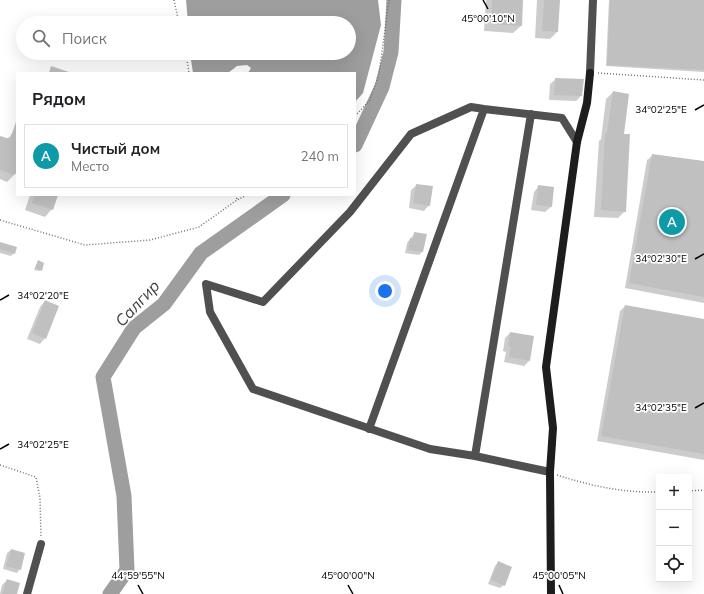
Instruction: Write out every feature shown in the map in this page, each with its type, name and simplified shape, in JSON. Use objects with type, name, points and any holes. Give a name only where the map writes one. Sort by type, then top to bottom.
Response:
[{"type":"street","points":[[551,594],[550,472],[553,428],[546,367],[576,142],[587,103],[590,73],[593,0]]},
{"type":"street","points":[[550,472],[475,456],[430,449],[253,389],[210,312],[206,284],[263,302],[350,212],[411,134],[471,107],[484,110],[562,118],[576,142]]},
{"type":"street","points":[[370,429],[484,110]]},
{"type":"street","points":[[475,456],[531,114]]},
{"type":"street","points":[[27,594],[41,544]]},
{"type":"path","points":[[174,0],[177,16]]},
{"type":"path","points":[[356,115],[370,100],[379,74],[388,0]]},
{"type":"path","points":[[187,60],[189,72]]},
{"type":"path","points":[[590,73],[704,80]]},
{"type":"path","points":[[0,220],[85,245],[150,240],[200,227],[236,200],[245,196]]},
{"type":"path","points":[[0,465],[36,477],[40,498],[41,544]]},
{"type":"path","points":[[550,472],[581,483],[610,489],[656,492]]},
{"type":"path","points":[[692,491],[704,490]]},
{"type":"shaded area","points":[[186,0],[378,0],[381,25],[363,93],[356,101],[356,72],[249,72],[251,68],[247,65],[237,66],[229,72],[193,72],[191,60],[356,60],[356,16],[187,16]]},
{"type":"building","points":[[492,0],[523,0],[522,26],[491,24]]},
{"type":"building","points":[[544,0],[560,0],[558,32],[542,31]]},
{"type":"building","points":[[610,0],[704,0],[704,70],[607,65]]},
{"type":"building","points":[[51,66],[69,72],[49,72]]},
{"type":"building","points":[[555,78],[584,79],[582,96],[554,95]]},
{"type":"building","points":[[613,91],[629,94],[624,134],[630,134],[626,212],[601,210],[605,133],[607,133]]},
{"type":"building","points":[[16,122],[15,175],[0,170],[0,136],[10,139]]},
{"type":"building","points":[[652,154],[704,161],[704,297],[629,283]]},
{"type":"building","points":[[416,184],[433,186],[430,206],[413,203]]},
{"type":"building","points":[[538,185],[554,187],[552,207],[536,205]]},
{"type":"building","points":[[35,196],[58,196],[53,210],[32,203]]},
{"type":"building","points":[[414,232],[427,234],[423,252],[408,250],[410,238],[413,239]]},
{"type":"building","points":[[0,242],[17,247],[15,254],[0,249]]},
{"type":"building","points":[[38,260],[44,263],[42,271],[35,268]]},
{"type":"building","points":[[45,300],[59,306],[46,339],[32,333]]},
{"type":"building","points":[[625,305],[704,319],[704,454],[601,436]]},
{"type":"building","points":[[510,332],[534,336],[530,361],[509,357],[511,347],[508,346]]},
{"type":"building","points":[[11,549],[25,553],[21,570],[6,566]]},
{"type":"building","points":[[498,561],[512,567],[505,586],[491,580]]},
{"type":"building","points":[[7,579],[20,583],[17,594],[2,594]]},
{"type":"waterway","name":"Салгир","points":[[356,143],[382,87],[391,52],[394,0]]},
{"type":"waterway","name":"Салгир","points":[[110,594],[127,570],[124,496],[103,377],[134,328],[164,304],[201,253],[282,196]]},
{"type":"place","name":"Чистый дом","points":[[672,222]]}]
